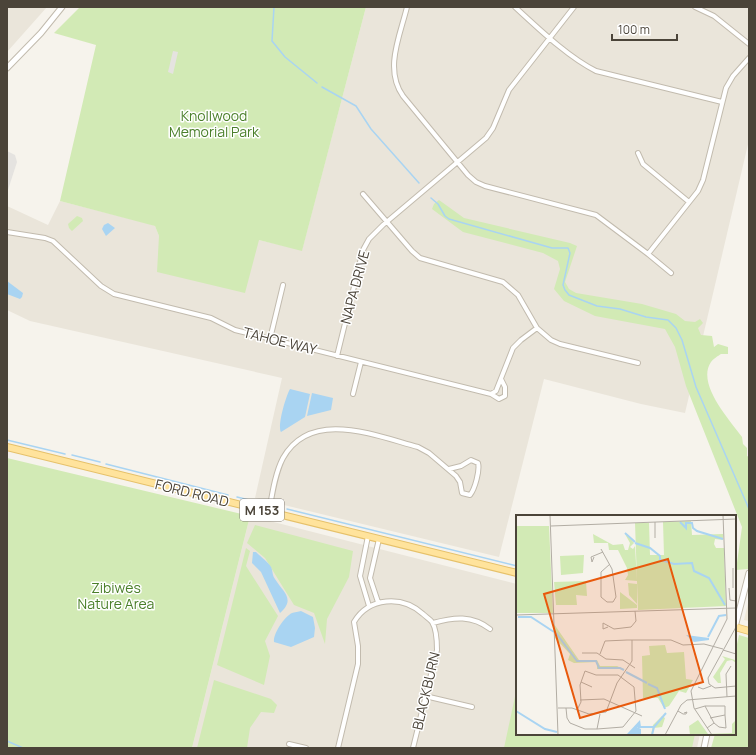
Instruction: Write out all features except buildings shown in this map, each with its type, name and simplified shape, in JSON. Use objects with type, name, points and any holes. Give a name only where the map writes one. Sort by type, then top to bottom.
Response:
[{"type":"main road","name":"FORD ROAD","points":[[7,447],[516,573]]},
{"type":"main road","points":[[736,627],[749,631]]},
{"type":"street","points":[[7,68],[44,30],[62,7]]},
{"type":"street","points":[[407,7],[393,64],[395,82],[403,96],[471,179],[485,186],[599,216],[671,273]]},
{"type":"street","points":[[515,7],[550,38],[586,66],[596,71],[722,102]]},
{"type":"street","name":"NAPA DRIVE","points":[[337,356],[363,250],[369,239],[421,193],[482,143],[491,133],[509,90],[574,7]]},
{"type":"street","points":[[695,7],[714,16],[749,44]]},
{"type":"street","points":[[648,254],[689,202],[703,180],[722,102],[729,81],[749,58]]},
{"type":"street","points":[[638,153],[643,164],[689,202]]},
{"type":"street","points":[[363,194],[412,252],[420,258],[503,282],[518,295],[537,328],[551,340],[560,344],[638,363]]},
{"type":"street","name":"TAHOE WAY","points":[[7,232],[45,238],[53,241],[101,286],[114,294],[211,318],[235,330],[492,394]]},
{"type":"street","points":[[270,339],[283,285]]},
{"type":"street","points":[[501,379],[505,387],[505,396],[499,399],[492,394],[496,391],[513,348],[537,328]]},
{"type":"street","points":[[353,394],[361,362]]},
{"type":"street","points":[[269,512],[275,482],[283,458],[300,439],[320,430],[346,429],[418,447],[429,452],[442,465],[449,469],[458,478],[462,493],[470,495],[473,490],[479,467],[478,463],[472,460],[463,465],[449,469]]},
{"type":"street","points":[[368,536],[360,576],[369,606]]},
{"type":"street","points":[[378,602],[370,578],[379,539]]},
{"type":"street","points":[[736,623],[749,573]]},
{"type":"street","points":[[338,748],[358,664],[358,651],[354,622],[359,613],[378,602],[394,601],[408,604],[417,609],[433,623],[451,618],[470,618],[482,623],[490,629]]},
{"type":"street","name":"BLACKBURN","points":[[413,748],[437,650],[437,639],[433,623]]},
{"type":"street","points":[[426,696],[472,707]]},
{"type":"street","points":[[704,748],[707,735]]},
{"type":"street","points":[[288,744],[306,748]]},
{"type":"shaded area","points":[[7,7],[47,7],[7,52]]},
{"type":"shaded area","points":[[366,7],[749,7],[749,140],[685,413],[641,404],[544,379],[499,557],[255,498],[282,378],[30,321],[7,310],[7,206],[48,225],[60,201],[150,224],[155,226],[159,236],[159,250],[259,240],[302,250]]},
{"type":"shaded area","points":[[173,51],[178,52],[173,74],[168,72]]},
{"type":"shaded area","points":[[7,151],[15,155],[17,162],[7,193]]},
{"type":"shaded area","points":[[250,516],[516,584],[516,735],[700,735],[697,748],[192,748]]},
{"type":"shaded area","points":[[749,599],[749,621],[744,620]]},
{"type":"green space","name":"Knollwood Memorial Park","points":[[80,7],[366,7],[302,251],[259,240],[245,293],[157,272],[159,236],[155,226],[60,201],[96,45],[54,33]]},
{"type":"green space","points":[[439,200],[464,218],[570,243],[577,246],[565,282],[569,289],[576,293],[642,304],[676,314],[685,321],[695,322],[700,319],[703,323],[698,328],[701,335],[712,336],[714,347],[718,344],[728,347],[728,354],[721,354],[711,362],[708,371],[708,381],[716,401],[742,437],[743,444],[747,448],[747,456],[749,457],[748,569],[736,570],[742,527],[686,386],[675,347],[665,329],[595,316],[564,301],[554,289],[560,269],[558,261],[543,253],[463,232],[432,209],[434,204]]},
{"type":"green space","points":[[77,216],[82,218],[83,221],[72,231],[68,224]]},
{"type":"green space","name":"Zibiwés Nature Area","points":[[7,458],[250,516],[192,748],[7,748]]},
{"type":"green space","points":[[255,525],[353,551],[349,577],[327,619],[325,644],[314,613],[294,605],[265,558],[247,543]]},
{"type":"green space","points":[[246,548],[250,551],[246,566],[278,616],[265,641],[270,656],[264,685],[217,665]]},
{"type":"green space","points":[[739,635],[749,638],[749,748],[711,748],[715,735],[736,735],[736,648]]},
{"type":"green space","points":[[214,680],[271,699],[277,705],[274,713],[261,712],[250,728],[247,748],[197,748]]},
{"type":"green space","points":[[516,692],[516,735],[695,735],[692,748],[504,748]]},
{"type":"water","points":[[108,223],[115,228],[106,236],[102,229],[104,225]]},
{"type":"water","points":[[7,281],[23,293],[20,299],[7,294]]},
{"type":"water","points":[[290,389],[310,394],[305,417],[281,432],[281,418],[284,404]]},
{"type":"water","points":[[312,393],[333,398],[331,410],[307,416]]},
{"type":"water","points":[[253,552],[256,552],[270,565],[274,578],[288,600],[285,608],[280,613],[261,572],[252,563]]},
{"type":"water","points":[[301,611],[313,617],[315,628],[314,637],[291,647],[274,642],[277,630],[286,618],[292,613]]},
{"type":"waterway","points":[[274,7],[272,41],[285,57],[317,83]]},
{"type":"waterway","points":[[322,87],[356,106],[371,129],[419,183]]},
{"type":"waterway","points":[[431,198],[438,204],[445,216],[449,219],[552,248],[568,248],[570,253],[563,285],[569,295],[597,306],[620,309],[646,317],[668,320],[676,328],[682,340],[696,387],[749,509]]},
{"type":"waterway","points":[[7,440],[65,454]]},
{"type":"waterway","points":[[72,455],[100,462]]},
{"type":"waterway","points":[[106,464],[228,495]]},
{"type":"waterway","points":[[237,497],[253,501]]},
{"type":"waterway","points":[[287,509],[516,566]]},
{"type":"waterway","points":[[7,741],[23,748]]}]
